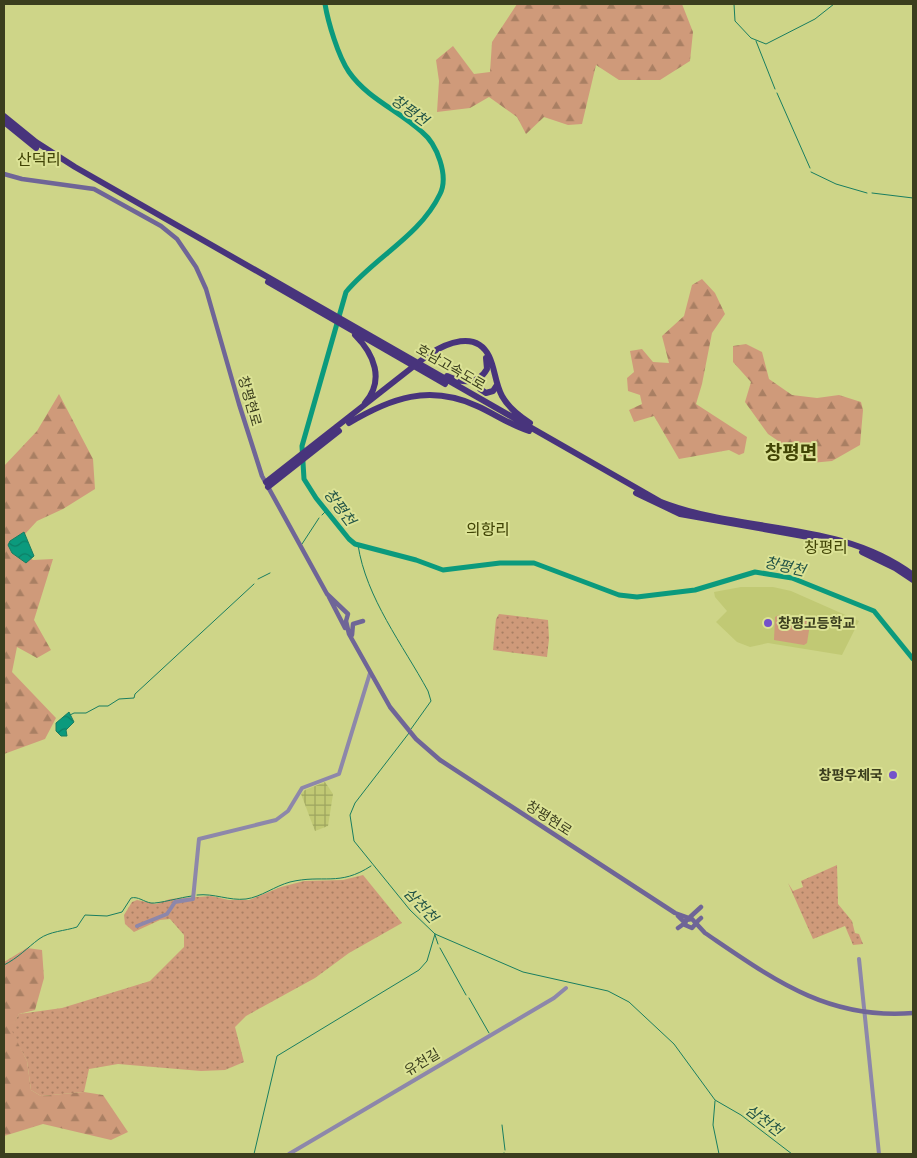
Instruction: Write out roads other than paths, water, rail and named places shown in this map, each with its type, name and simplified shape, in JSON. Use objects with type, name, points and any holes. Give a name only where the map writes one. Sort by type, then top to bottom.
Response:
[{"type":"highway","name":"호남고속도로","points":[[4,116],[54,155],[323,312]]},
{"type":"highway","name":"호남고속도로","points":[[4,122],[48,156],[643,492],[678,509],[845,541],[913,575]]},
{"type":"highway","points":[[347,422],[372,394],[376,379],[374,362],[370,351],[351,327]]},
{"type":"highway","points":[[267,485],[319,448],[428,354],[455,341],[470,341],[484,348],[489,356],[502,395],[516,412],[567,450]]},
{"type":"highway","points":[[292,466],[322,439],[444,349],[462,344],[470,344],[482,351],[487,364],[487,370],[479,379],[465,382],[440,376]]},
{"type":"highway","name":"호남고속도로","points":[[440,376],[529,431],[644,498],[680,514],[811,538],[868,551]]},
{"type":"highway","points":[[479,379],[480,389],[486,393],[493,391],[497,384]]},
{"type":"highway","points":[[347,422],[385,403],[411,396],[425,395],[458,399],[480,408],[513,426],[529,431]]},
{"type":"highway","name":"호남고속도로","points":[[896,565],[913,580]]},
{"type":"main road","name":"창평현로","points":[[4,174],[22,179],[94,189],[161,226],[177,239],[196,267],[206,289],[245,424],[267,485],[327,594],[348,614],[346,621],[349,634],[358,653],[404,725],[415,738],[440,760],[704,932]]},
{"type":"main road","points":[[327,594],[349,634]]},
{"type":"main road","points":[[358,653],[351,628],[352,624],[363,621]]},
{"type":"main road","points":[[675,913],[688,915],[700,907],[690,923]]},
{"type":"main road","points":[[675,913],[680,922],[678,928],[701,918],[700,924],[704,932],[805,996],[825,1004],[865,1012],[913,1013]]},
{"type":"street","points":[[137,926],[167,914],[175,902],[193,899],[199,839],[276,820],[288,811],[304,786],[339,774],[370,673]]},
{"type":"street","points":[[859,959],[880,1154]]},
{"type":"street","name":"유천길","points":[[289,1154],[554,998],[566,988]]},
{"type":"water","points":[[24,532],[34,556],[26,563],[12,553],[8,545],[10,541]]},
{"type":"water","points":[[69,712],[74,722],[66,730],[67,736],[61,736],[56,731],[56,723]]},
{"type":"waterway","name":"창평천","points":[[325,4],[334,39],[349,72],[365,90],[413,124],[427,137],[437,152],[443,178],[440,194],[421,222],[346,292],[302,446],[304,479],[316,498],[349,539],[355,544],[416,560],[443,570],[500,563],[534,563],[619,595],[637,597],[695,590],[755,572],[792,578],[874,611],[913,659]]},
{"type":"waterway","points":[[734,4],[735,21],[751,38],[766,44],[815,19],[834,4]]},
{"type":"waterway","points":[[756,41],[775,89]]},
{"type":"waterway","points":[[777,93],[810,168]]},
{"type":"waterway","points":[[811,172],[836,184],[867,193]]},
{"type":"waterway","points":[[872,193],[913,198]]},
{"type":"waterway","name":"창평천","points":[[322,515],[326,511]]},
{"type":"waterway","points":[[302,544],[319,518]]},
{"type":"waterway","name":"삼천천","points":[[358,545],[362,565],[377,602],[428,691],[431,701],[411,729]]},
{"type":"waterway","points":[[258,579],[270,573]]},
{"type":"waterway","points":[[70,715],[86,713],[99,706],[108,706],[119,699],[134,698],[135,694],[254,584]]},
{"type":"waterway","name":"삼천천","points":[[409,733],[355,803],[350,815],[354,841],[410,910],[435,934],[523,972],[608,991],[629,1002],[674,1044],[715,1100],[741,1115],[792,1154]]},
{"type":"waterway","points":[[197,895],[246,899],[290,882],[340,878],[360,872],[371,866]]},
{"type":"waterway","points":[[4,965],[43,936],[77,927],[85,915],[107,916],[122,912],[131,898],[154,903],[192,896]]},
{"type":"waterway","points":[[254,1154],[277,1056],[419,970],[427,961],[435,934]]},
{"type":"waterway","points":[[435,935],[438,944]]},
{"type":"waterway","points":[[440,948],[466,995]]},
{"type":"waterway","points":[[469,998],[489,1033]]},
{"type":"waterway","points":[[715,1101],[713,1125],[719,1154]]},
{"type":"waterway","points":[[502,1125],[505,1150]]},
{"type":"place","name":"창평고등학교","points":[[768,623]]},
{"type":"place","name":"창평우체국","points":[[893,775]]},
{"type":"district","name":"산덕리","points":[[39,159]]},
{"type":"district","name":"창평면","points":[[791,452]]},
{"type":"district","name":"의항리","points":[[488,529]]},
{"type":"district","name":"창평리","points":[[826,547]]}]
